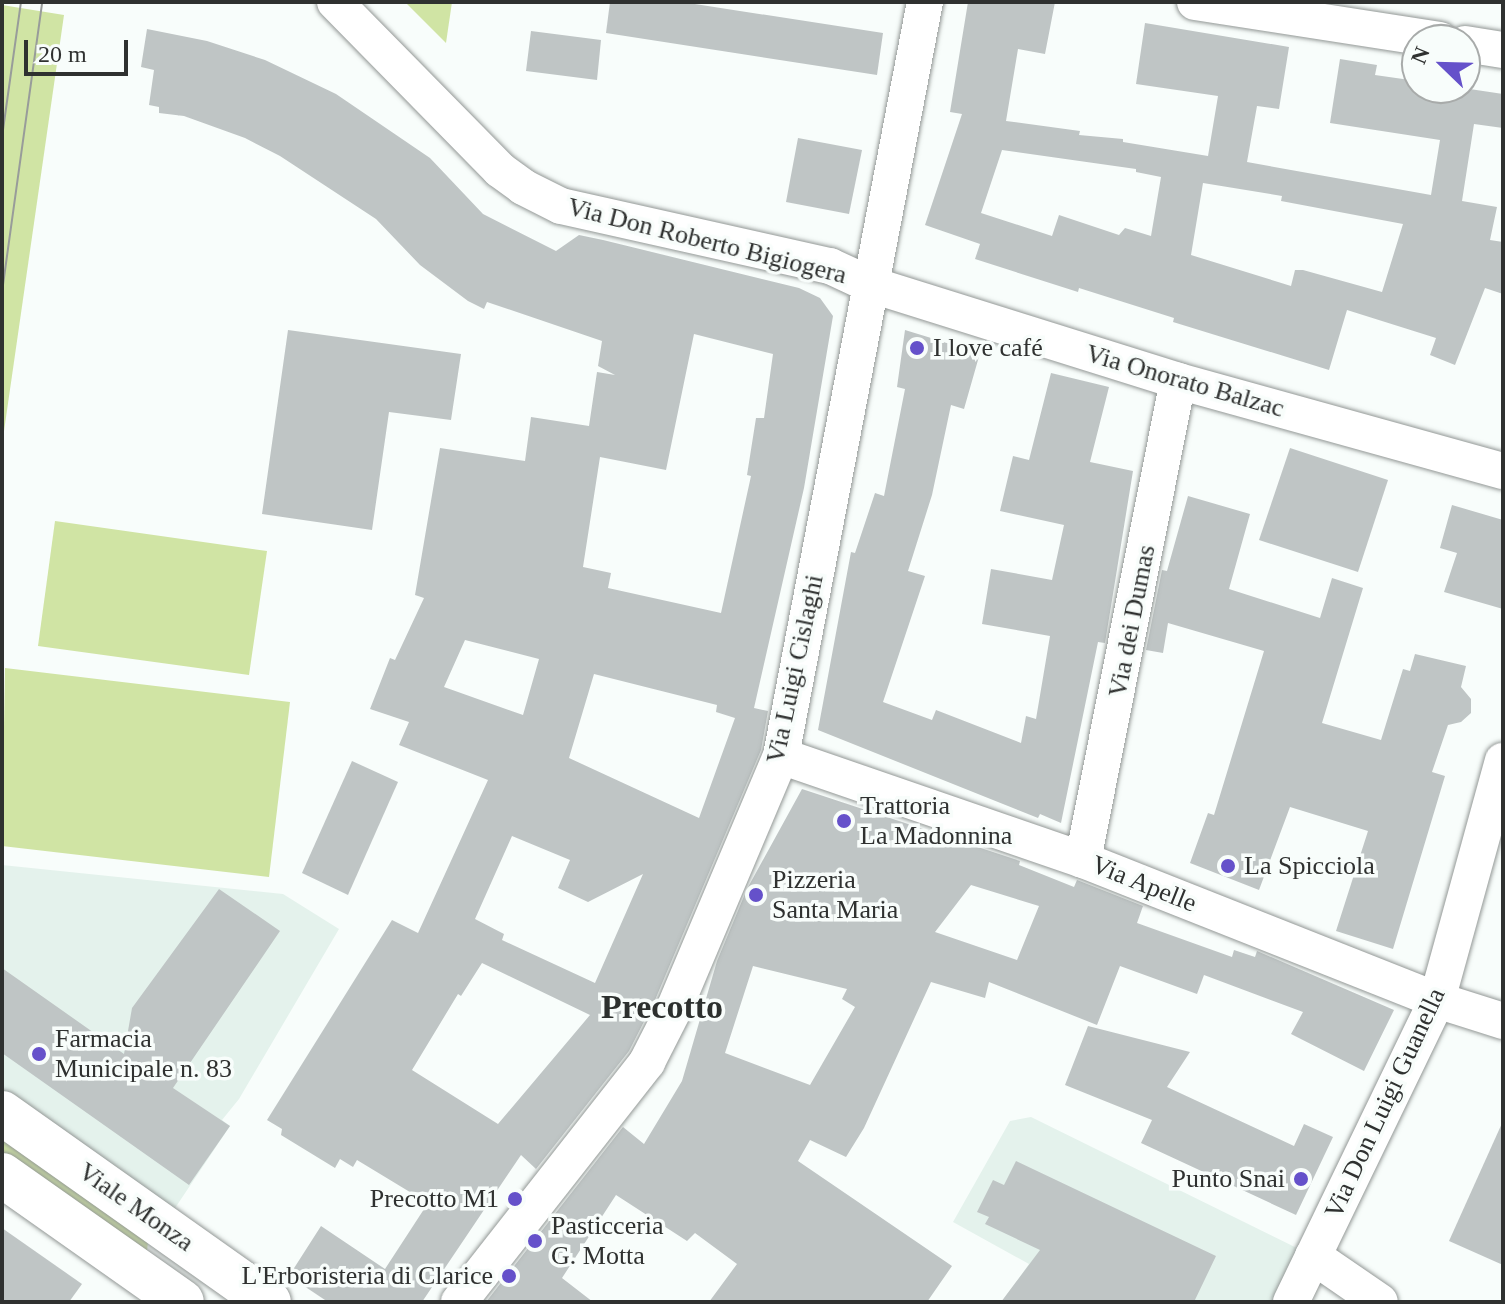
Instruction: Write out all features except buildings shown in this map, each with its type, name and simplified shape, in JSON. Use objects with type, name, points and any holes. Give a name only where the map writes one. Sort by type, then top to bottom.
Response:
[{"type":"main road","name":"Viale Monza","points":[[2,1113],[269,1302]]},
{"type":"main road","name":"Viale Monza","points":[[2,1175],[182,1302]]},
{"type":"street","name":"Via Don Roberto Bigiogera","points":[[335,2],[491,161],[535,194],[591,215],[816,262],[869,284]]},
{"type":"street","name":"Via Luigi Cislaghi","points":[[459,1302],[647,1062],[678,1001],[781,756],[925,2]]},
{"type":"street","points":[[1195,2],[1401,34]]},
{"type":"street","points":[[1481,47],[1503,50]]},
{"type":"street","name":"Via Onorato Balzac","points":[[869,284],[1178,381],[1503,471]]},
{"type":"street","name":"Via dei Dumas","points":[[1083,860],[1178,381]]},
{"type":"street","name":"Via Apelle","points":[[781,756],[1083,860],[1437,1000],[1503,1021]]},
{"type":"street","name":"Via Don Luigi Guanella","points":[[1291,1302],[1437,1000],[1503,761]]},
{"type":"street","points":[[1313,1256],[1380,1302]]},
{"type":"shaded area","points":[[2,865],[283,894],[339,929],[239,1099],[222,1120],[230,1126],[163,1226],[2,1110]]},
{"type":"shaded area","points":[[1031,1117],[1313,1256],[1291,1302],[1002,1302],[1029,1264],[953,1222],[1010,1121]]},
{"type":"green space","points":[[405,2],[452,2],[446,43]]},
{"type":"green space","points":[[2,5],[64,15],[2,445]]},
{"type":"green space","points":[[55,521],[267,551],[249,675],[38,646]]},
{"type":"green space","points":[[5,668],[290,702],[269,877],[2,846]]},
{"type":"green space","points":[[2,1140],[148,1241],[147,1251],[2,1155]]},
{"type":"tram line","points":[[2,137],[21,2]]},
{"type":"tram line","points":[[2,292],[42,2]]},
{"type":"place","name":"I love café","points":[[917,348]]},
{"type":"place","name":"Trattoria La Madonnina","points":[[844,821]]},
{"type":"place","name":"La Spicciola","points":[[1228,866]]},
{"type":"place","name":"Pizzeria Santa Maria","points":[[756,895]]},
{"type":"place","name":"Farmacia Municipale n. 83","points":[[39,1054]]},
{"type":"place","name":"Punto Snai","points":[[1301,1179]]},
{"type":"place","name":"Precotto M1","points":[[515,1199]]},
{"type":"place","name":"Pasticceria G. Motta","points":[[535,1241]]},
{"type":"place","name":"L'Erboristeria di Clarice","points":[[509,1276]]},
{"type":"district","name":"Precotto","points":[[662,1007]]}]
